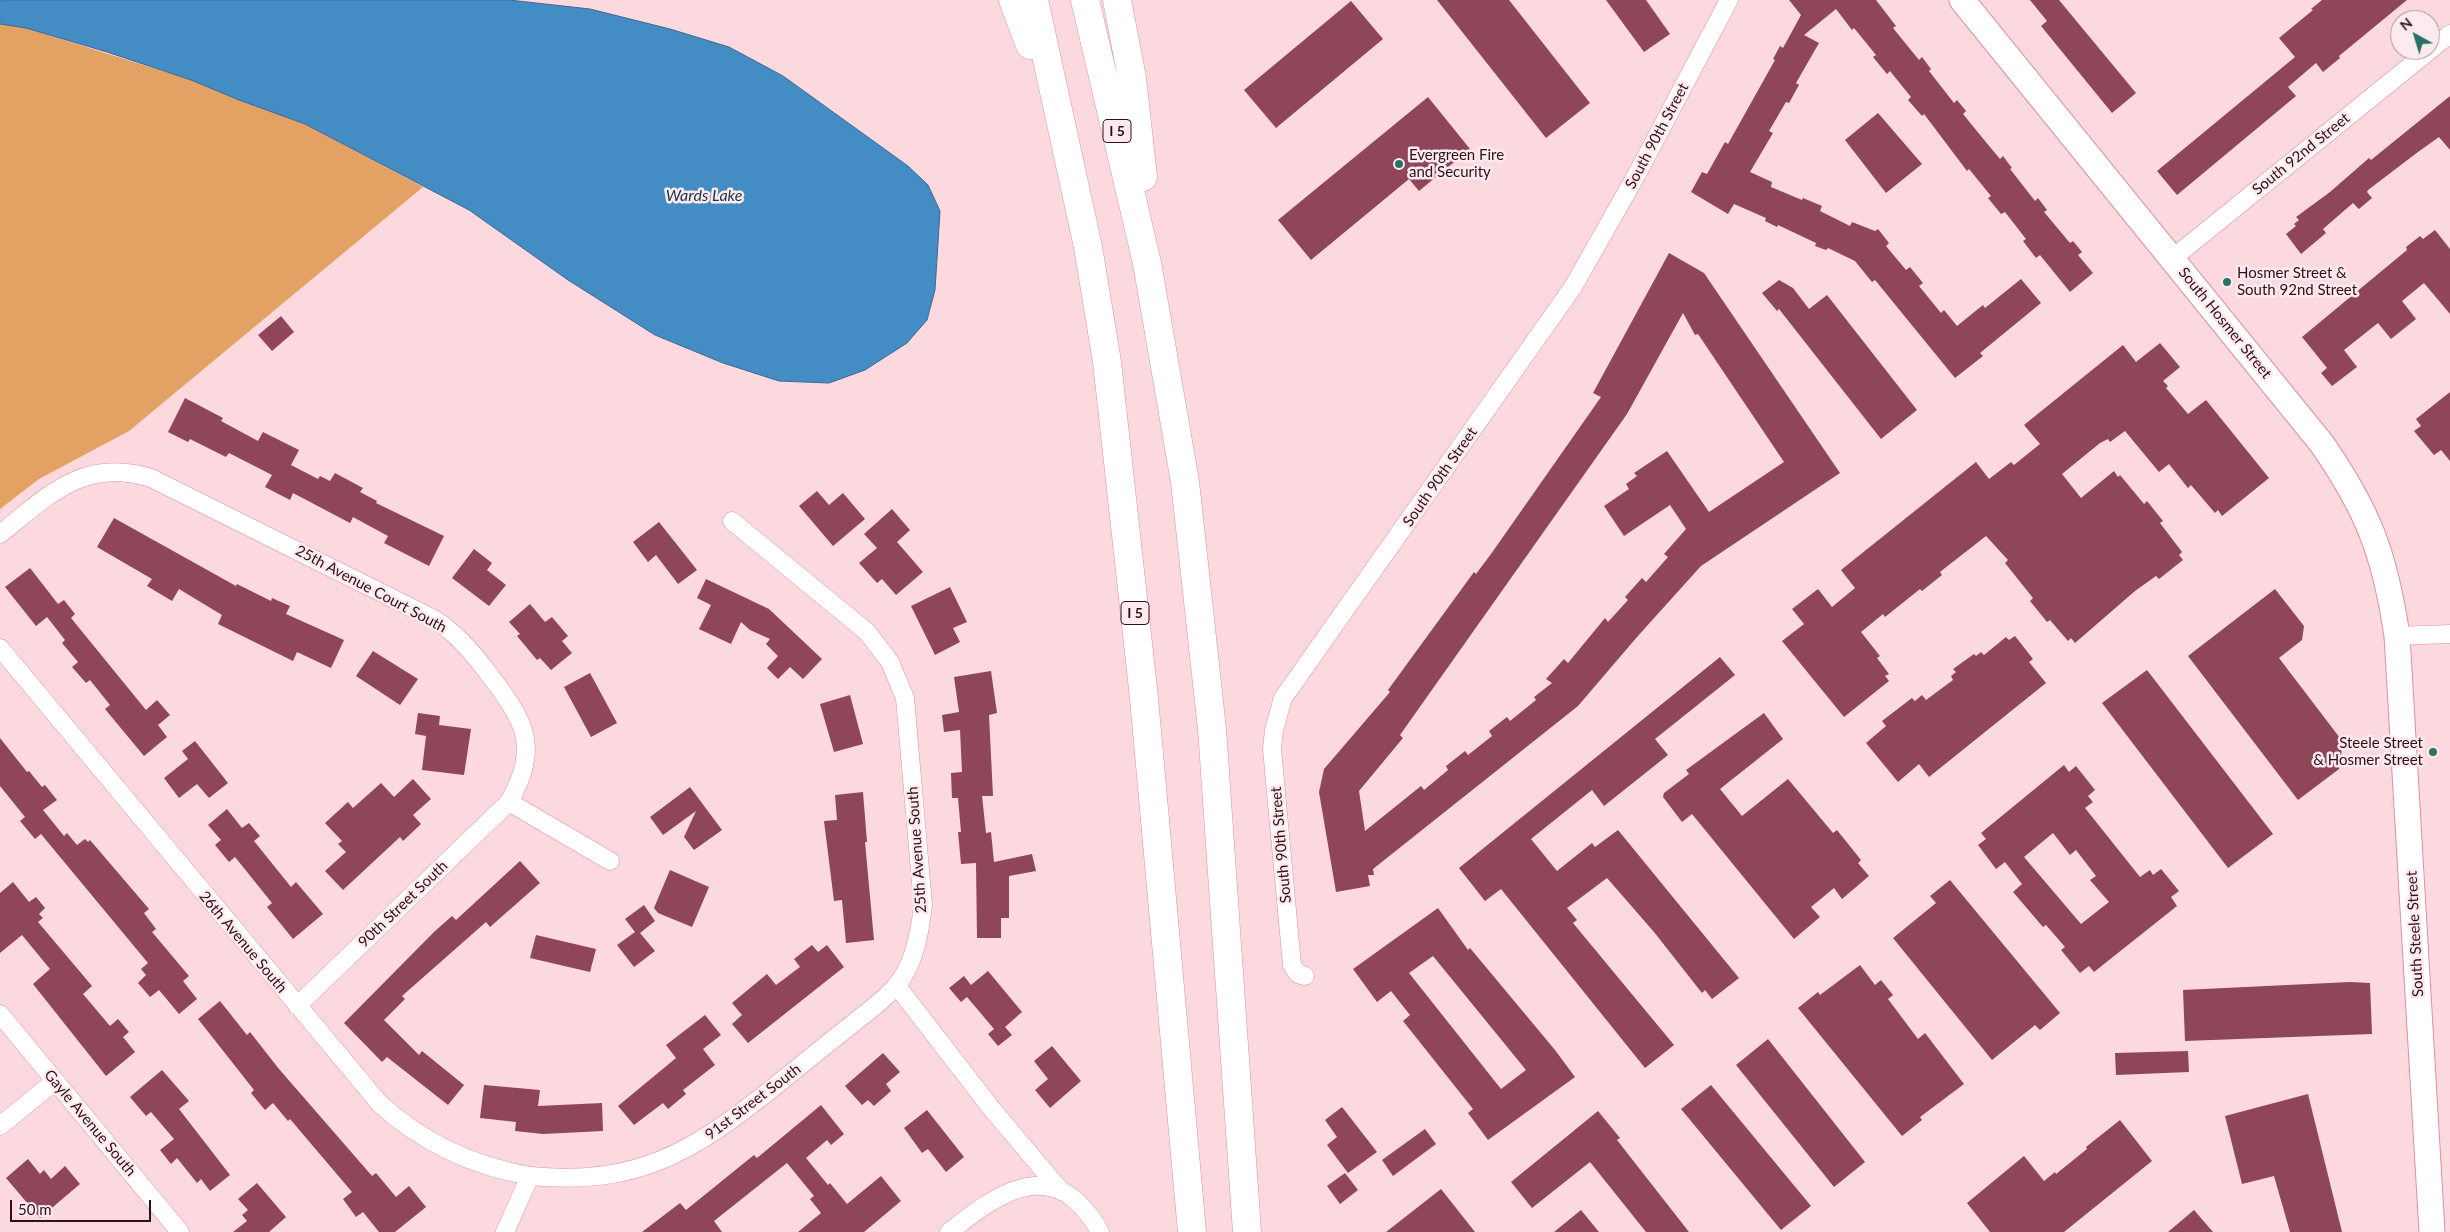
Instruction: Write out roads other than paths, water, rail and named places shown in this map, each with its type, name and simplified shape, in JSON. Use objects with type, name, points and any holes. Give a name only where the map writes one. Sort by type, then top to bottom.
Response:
[{"type":"highway","points":[[1013,0],[1059,120]]},
{"type":"highway","name":"I 5","points":[[1034,0],[1088,247],[1107,362],[1144,698],[1192,1232]]},
{"type":"highway","name":"I 5","points":[[1085,0],[1147,264],[1185,482],[1212,729],[1247,1232]]},
{"type":"highway","points":[[1117,0],[1132,78],[1143,178],[1147,264]]},
{"type":"main road","name":"South Hosmer Street","points":[[1962,0],[2322,444],[2345,477],[2366,515],[2379,547],[2397,636]]},
{"type":"main road","name":"South Steele Street","points":[[2397,636],[2432,1232]]},
{"type":"street","name":"South 90th Street","points":[[1305,976],[1298,974],[1292,965],[1272,749],[1274,730],[1283,698],[1573,287],[1729,0]]},
{"type":"street","name":"South 92nd Street","points":[[2440,42],[2450,34]]},
{"type":"street","name":"South 92nd Street","points":[[2172,258],[2418,60]]},
{"type":"street","name":"25th Avenue Court South","points":[[0,534],[56,489],[71,481],[94,472],[110,470],[135,473],[151,478],[434,619],[448,628],[466,646],[514,707],[523,727],[526,762],[520,783],[509,802]]},
{"type":"street","name":"25th Avenue South","points":[[732,521],[867,632],[885,654],[899,680],[907,716],[923,906],[915,950],[897,986]]},
{"type":"street","points":[[2397,636],[2450,634]]},
{"type":"street","name":"26th Avenue South","points":[[0,648],[365,1089],[385,1109],[412,1131],[468,1160],[530,1176]]},
{"type":"street","points":[[509,802],[610,861]]},
{"type":"street","name":"90th Street South","points":[[296,1006],[509,802]]},
{"type":"street","points":[[897,986],[991,1108],[1061,1191],[1081,1206],[1100,1232]]},
{"type":"street","name":"91st Street South","points":[[530,1176],[575,1178],[620,1173],[684,1151],[722,1127],[875,1006],[897,986]]},
{"type":"street","name":"Gayle Avenue South","points":[[0,1014],[180,1232]]},
{"type":"street","points":[[0,1126],[55,1081]]},
{"type":"street","points":[[505,1232],[530,1176]]},
{"type":"street","points":[[949,1232],[972,1214],[1014,1189],[1036,1185],[1061,1191]]},
{"type":"water","name":"Wards Lake","points":[[0,0],[509,0],[590,9],[670,29],[729,47],[783,76],[908,166],[928,185],[940,211],[935,290],[927,320],[907,343],[865,370],[829,383],[779,381],[723,363],[655,335],[568,280],[469,210],[305,124],[191,80],[107,52],[26,28],[0,24]]},
{"type":"place","name":"Evergreen Fire and Security","points":[[1399,164]]},
{"type":"place","name":"Hosmer Street & South 92nd Street","points":[[2227,282]]},
{"type":"place","name":"Steele Street & Hosmer Street","points":[[2433,752]]}]
